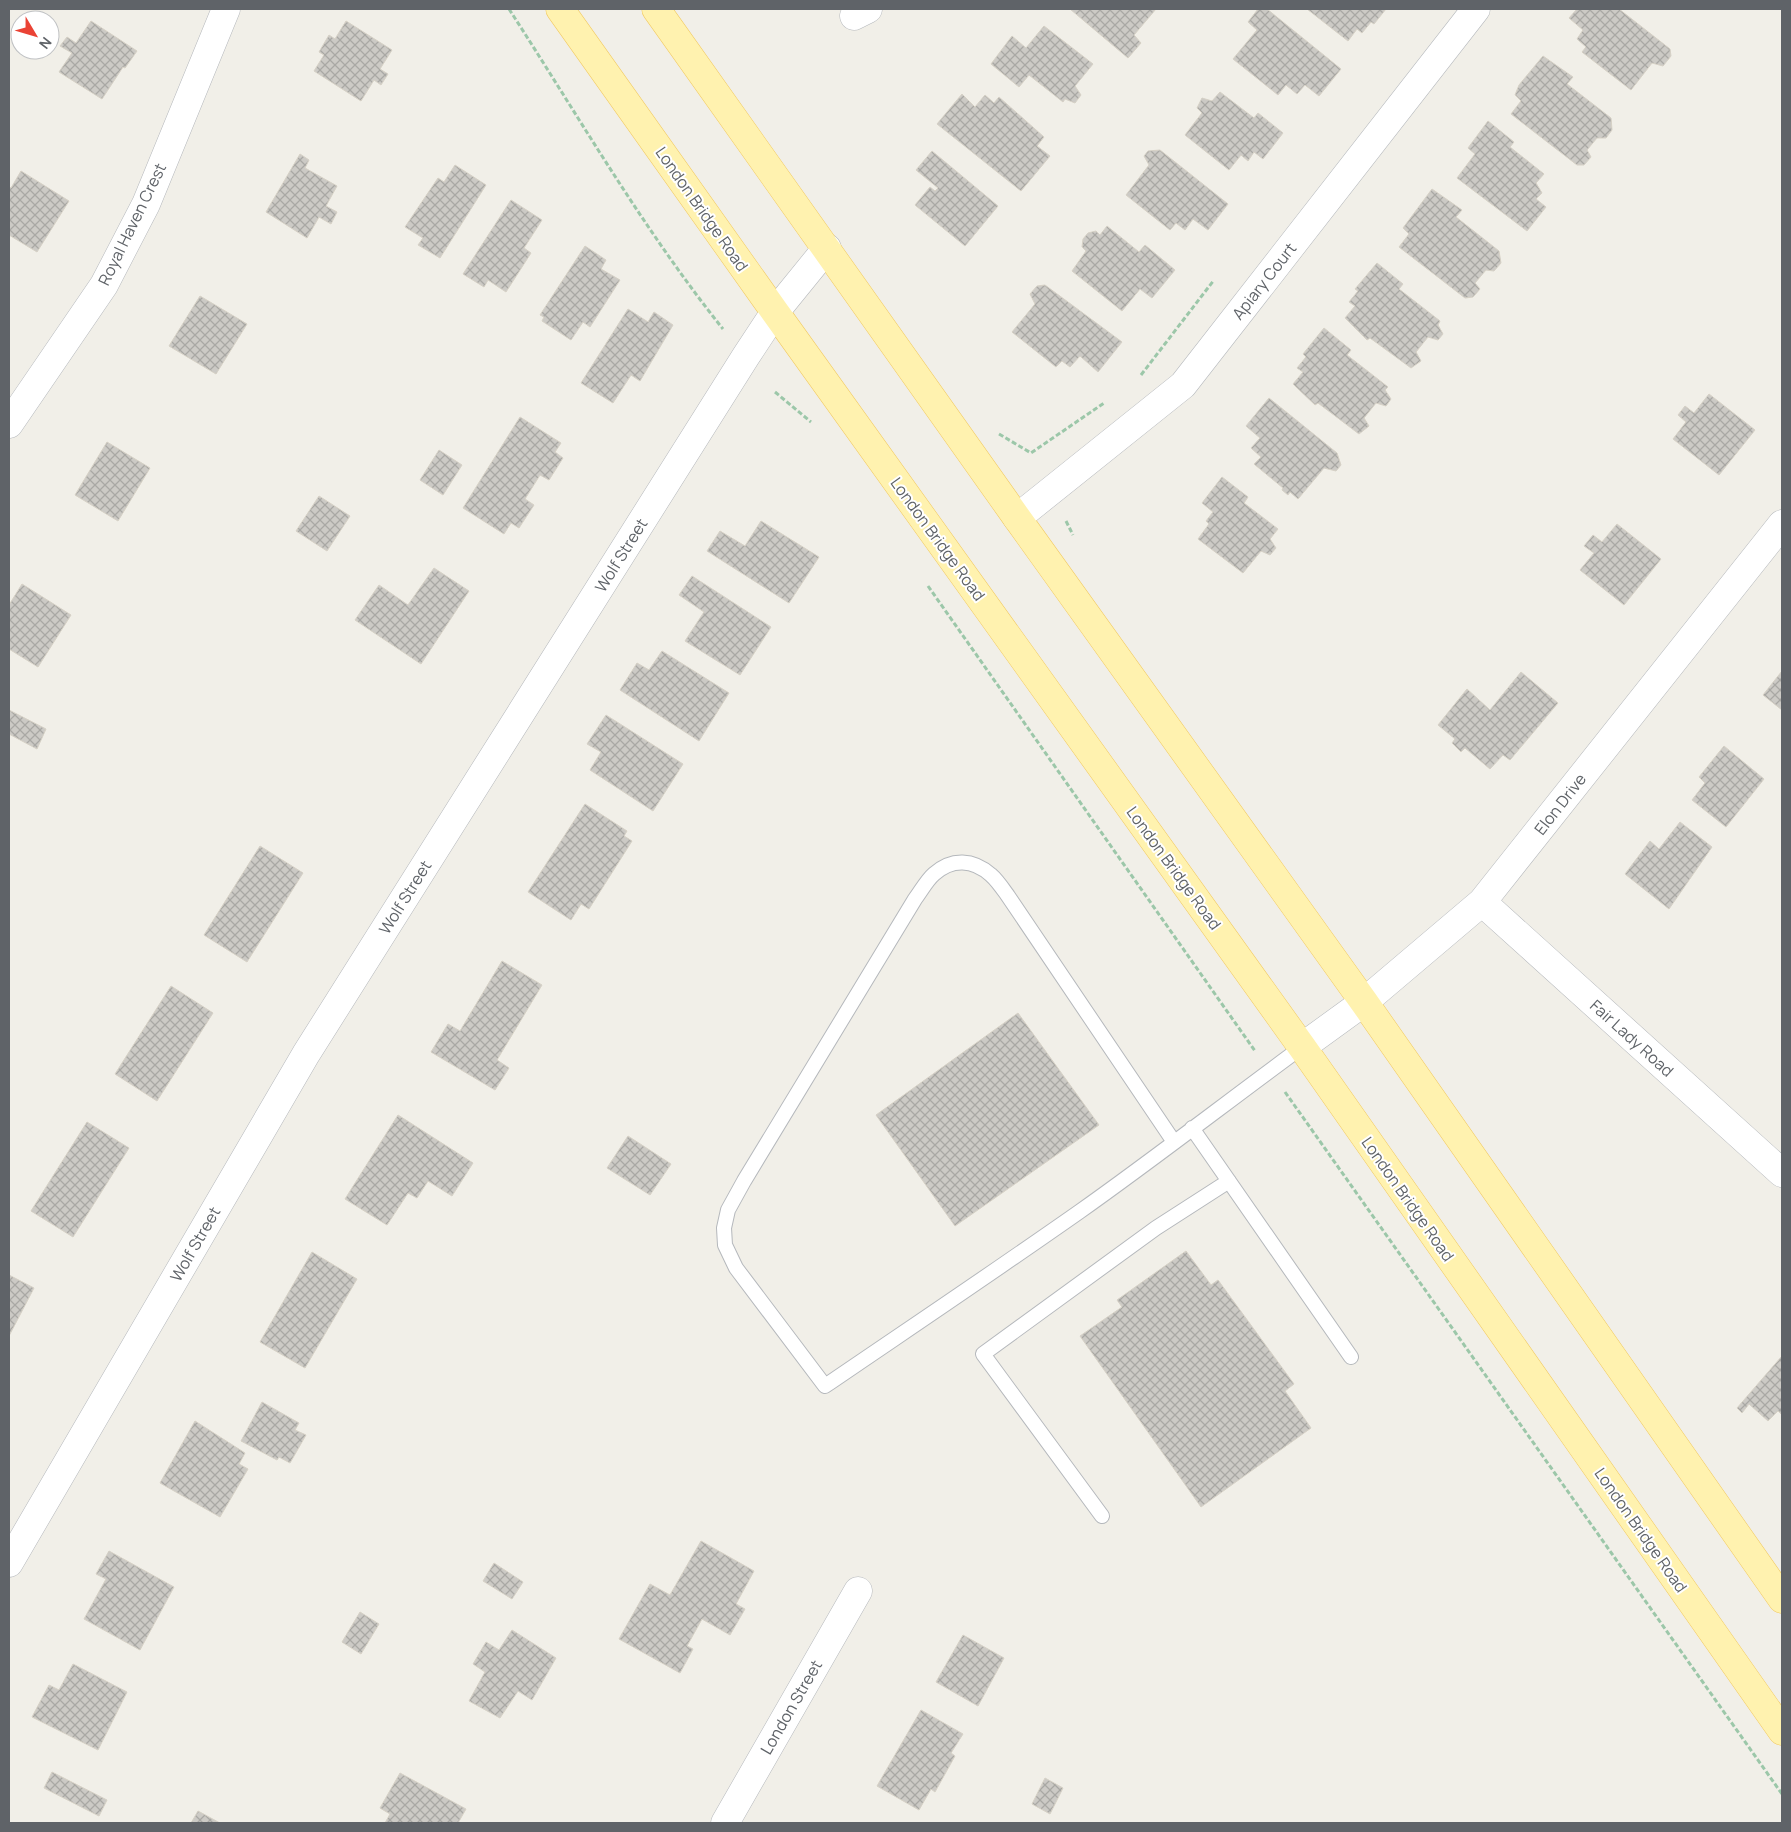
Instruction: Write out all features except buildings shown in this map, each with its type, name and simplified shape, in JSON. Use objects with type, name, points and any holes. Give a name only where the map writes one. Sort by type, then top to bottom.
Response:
[{"type":"main road","name":"London Bridge Road","points":[[560,9],[1302,1047],[1782,1731]]},
{"type":"main road","points":[[656,9],[1017,518],[1364,1002],[1782,1599]]},
{"type":"street","name":"Royal Haven Crest","points":[[9,424],[104,285],[146,204],[226,9]]},
{"type":"street","name":"Apiary Court","points":[[1017,518],[1182,385],[1476,9]]},
{"type":"street","name":"Wolf Street","points":[[9,1563],[306,1054],[740,364],[775,312],[827,248]]},
{"type":"street","name":"Elon Drive","points":[[1302,1047],[1364,1002],[1482,902],[1782,524]]},
{"type":"street","name":"Fair Lady Road","points":[[1482,902],[1782,1173]]},
{"type":"street","name":"London Street","points":[[725,1823],[858,1591]]},
{"type":"lane","points":[[1174,1142],[1008,896],[991,875],[976,865],[958,862],[947,864],[932,875],[915,899],[744,1181],[728,1210],[724,1228],[725,1245],[736,1268],[825,1386],[1080,1211],[1174,1142],[1302,1047]]},
{"type":"lane","points":[[1192,1128],[1352,1357]]},
{"type":"lane","points":[[1102,1516],[982,1354],[1156,1228],[1229,1182]]},
{"type":"path","points":[[509,9],[573,107],[621,187],[697,296],[724,329]]},
{"type":"path","points":[[1138,378],[1214,280]]},
{"type":"path","points":[[993,426],[999,434],[1032,453],[1107,400]]}]
